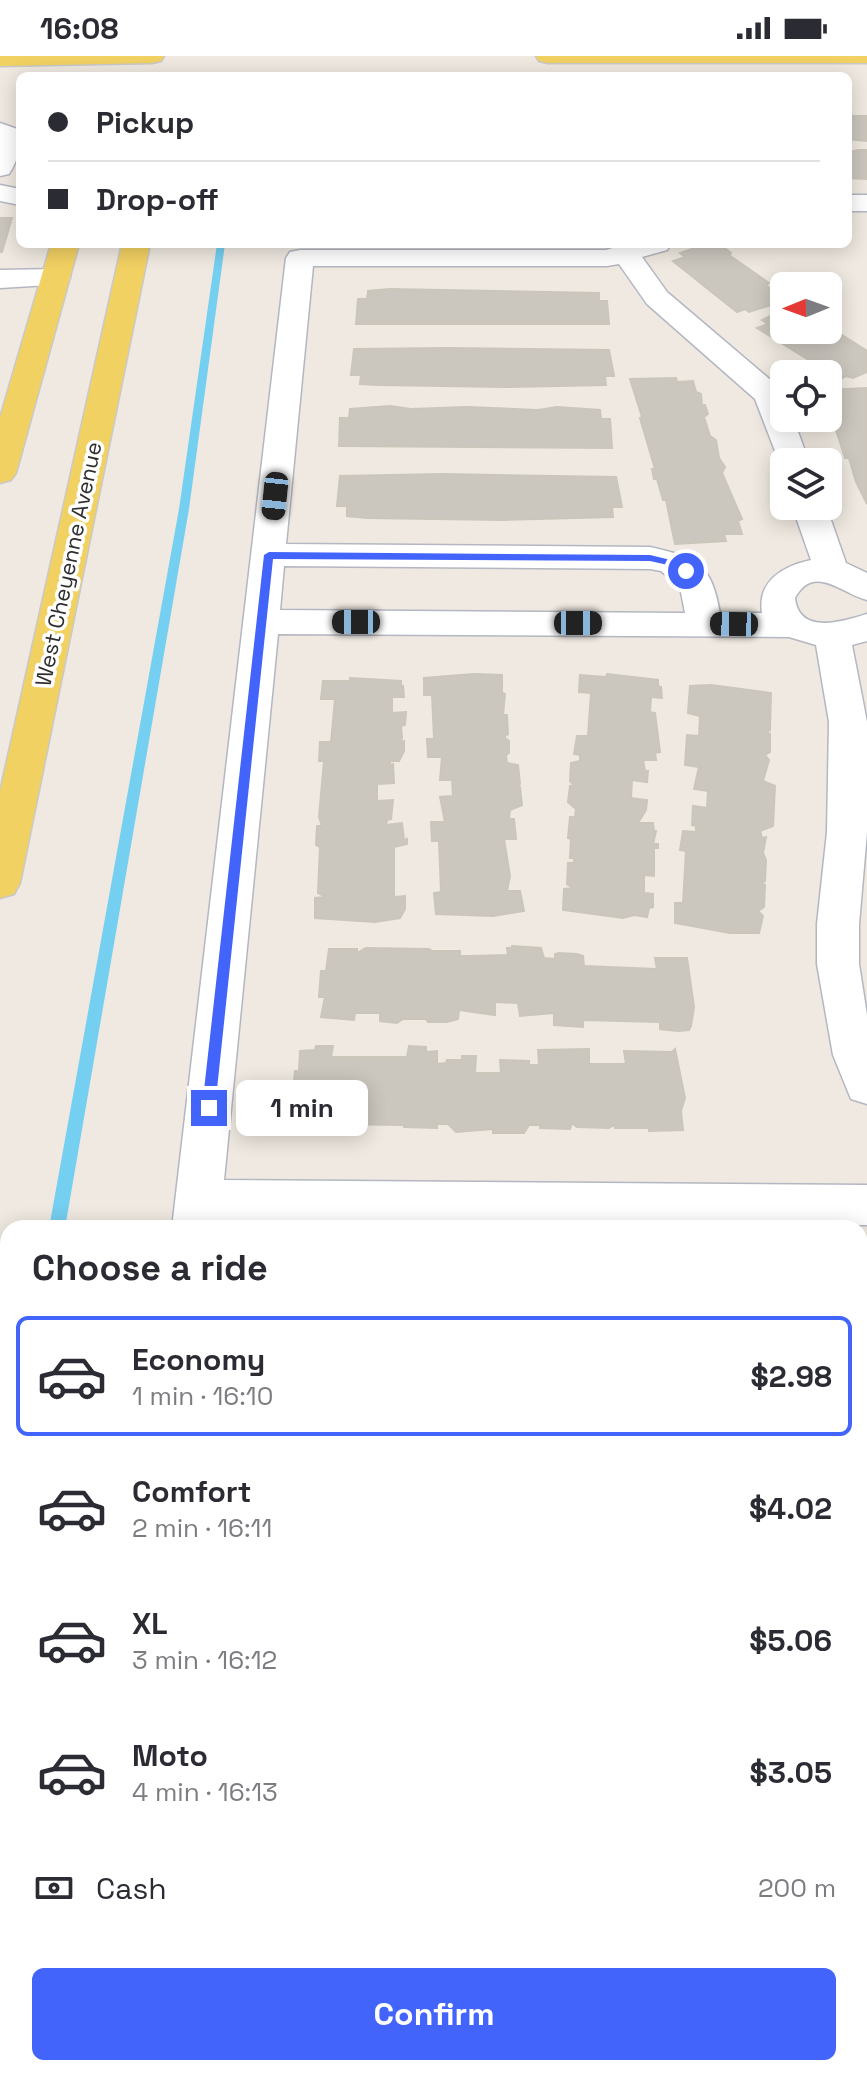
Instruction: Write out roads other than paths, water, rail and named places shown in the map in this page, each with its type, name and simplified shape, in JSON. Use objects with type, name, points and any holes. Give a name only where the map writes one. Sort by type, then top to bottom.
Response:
[{"type":"main road","points":[[0,59],[112,63],[152,56]]},
{"type":"main road","points":[[548,56],[867,57]]},
{"type":"main road","points":[[665,72],[803,69],[867,57]]},
{"type":"main road","points":[[0,473],[64,248]]},
{"type":"main road","name":"West Cheyenne Avenue","points":[[0,883],[17,724],[135,248]]},
{"type":"street","points":[[0,131],[13,136],[0,168]]},
{"type":"street","points":[[788,448],[769,395],[657,298],[641,249],[584,259],[300,258],[197,1214],[867,1205]]},
{"type":"street","points":[[0,279],[56,278]]},
{"type":"street","points":[[814,520],[832,572]]},
{"type":"street","points":[[269,555],[650,558],[672,563],[697,582],[704,624]]},
{"type":"street","points":[[867,589],[859,581],[832,572],[804,572],[778,589],[776,601],[781,613],[793,625],[810,633],[855,632],[838,964],[844,1009],[855,1055],[867,1086]]},
{"type":"street","points":[[261,622],[793,625]]},
{"type":"waterway","points":[[58,1220],[184,509],[220,248]]}]
